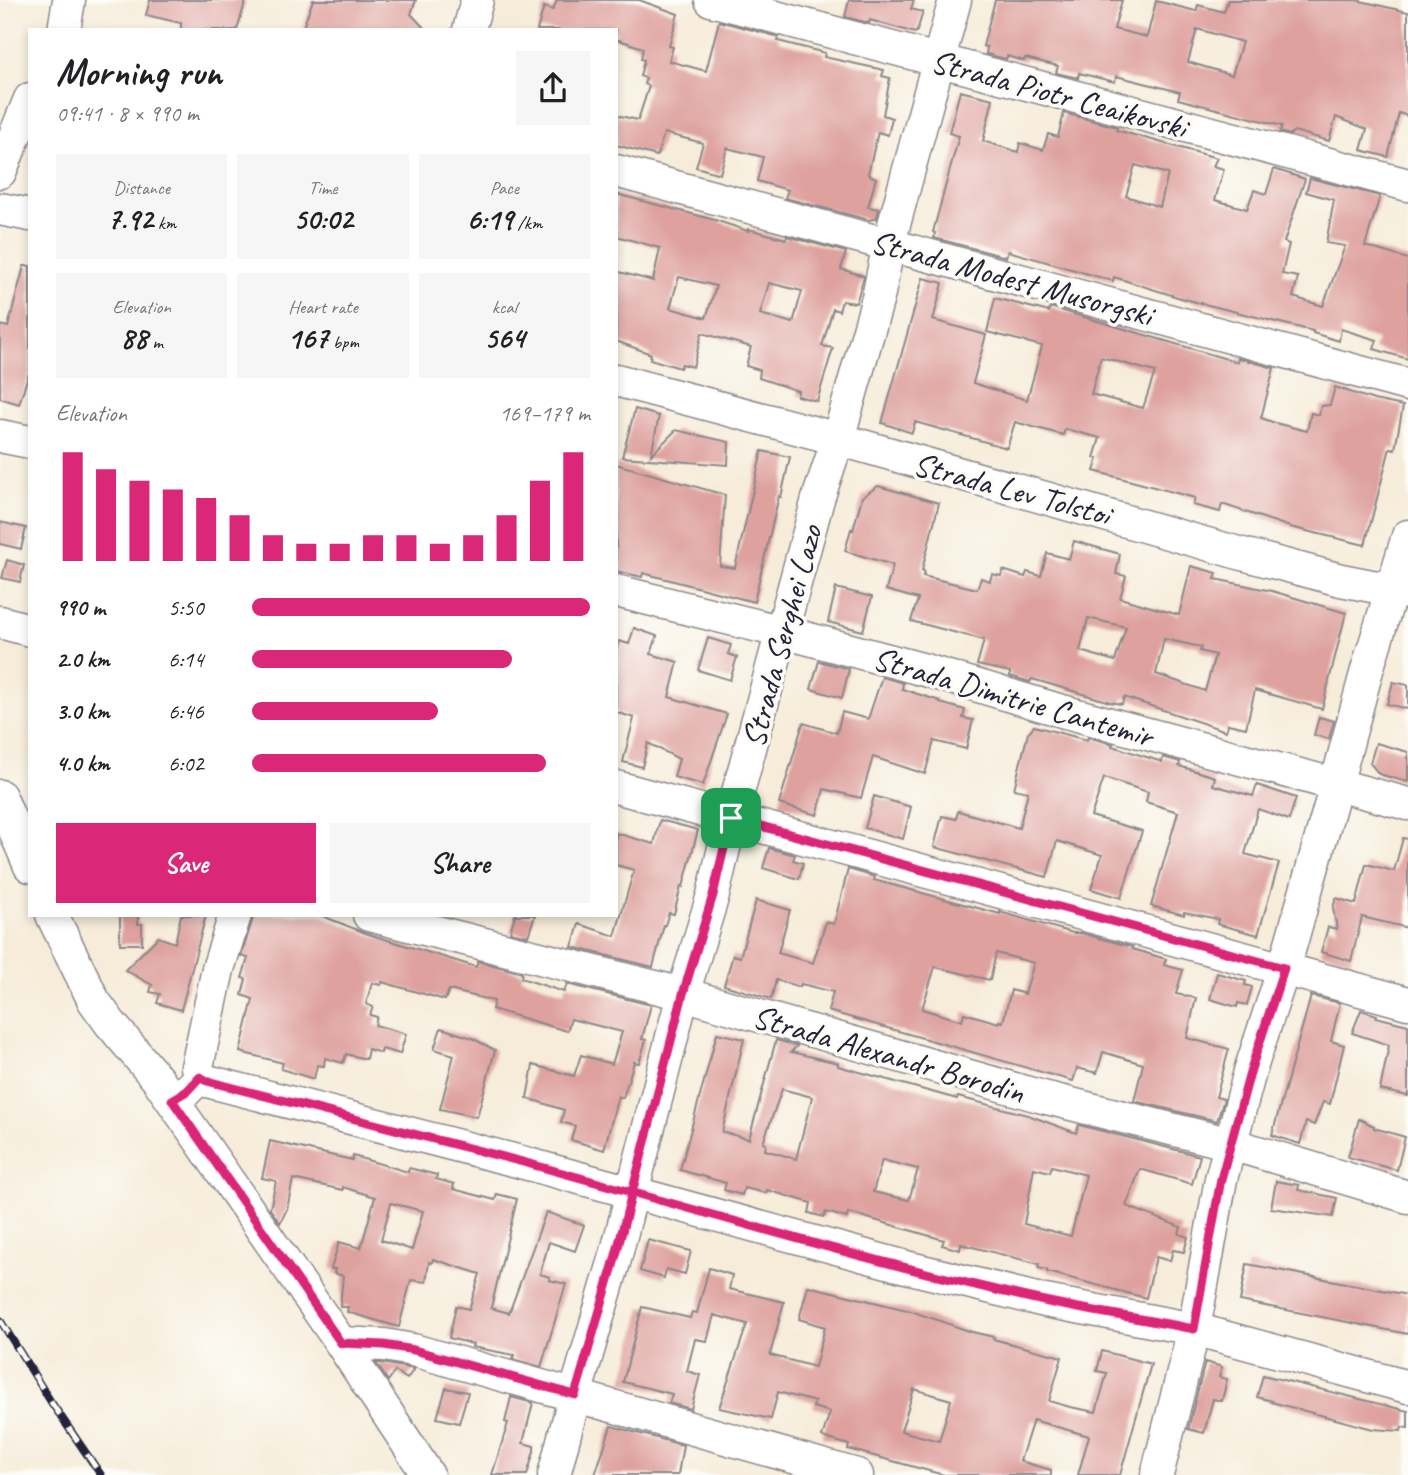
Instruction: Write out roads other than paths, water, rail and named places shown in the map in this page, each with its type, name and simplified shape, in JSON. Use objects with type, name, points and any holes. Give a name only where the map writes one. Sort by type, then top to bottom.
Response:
[{"type":"street","points":[[470,28],[477,0]]},
{"type":"street","name":"Strada Piotr Ceaikovski","points":[[710,0],[1408,185]]},
{"type":"street","name":"Strada Serghei Lazo","points":[[554,1475],[615,1259],[683,994],[713,895],[731,818],[818,499],[878,299],[889,243],[955,0]]},
{"type":"street","points":[[0,172],[28,104]]},
{"type":"street","name":"Strada Modest Musorgski","points":[[618,172],[1408,385]]},
{"type":"street","points":[[0,209],[28,215]]},
{"type":"street","name":"Strada Lev Tolstoi","points":[[618,381],[838,439],[1235,552],[1341,580],[1400,591]]},
{"type":"street","points":[[0,436],[28,442]]},
{"type":"street","points":[[1157,1475],[1194,1329],[1215,1207],[1251,1069],[1284,968],[1367,670],[1400,591],[1408,536]]},
{"type":"street","name":"Strada Dimitrie Cantemir","points":[[618,591],[925,670],[1062,711],[1408,804]]},
{"type":"street","points":[[0,622],[28,629]]},
{"type":"street","points":[[618,788],[1408,1003]]},
{"type":"street","points":[[0,796],[21,827],[28,857]]},
{"type":"street","points":[[53,917],[94,1001],[158,1080],[341,1343],[428,1475]]},
{"type":"street","points":[[234,917],[218,969],[197,1067],[200,1077],[207,1081],[906,1267],[1032,1298],[1194,1329],[1408,1387]]},
{"type":"street","name":"Strada Alexandr Borodin","points":[[377,917],[683,994],[1039,1096],[1231,1144],[1408,1197]]},
{"type":"street","points":[[172,1100],[187,1091],[200,1077]]},
{"type":"street","points":[[341,1343],[384,1345],[414,1350],[858,1475]]},
{"type":"railway","points":[[0,1320],[101,1475]]}]
